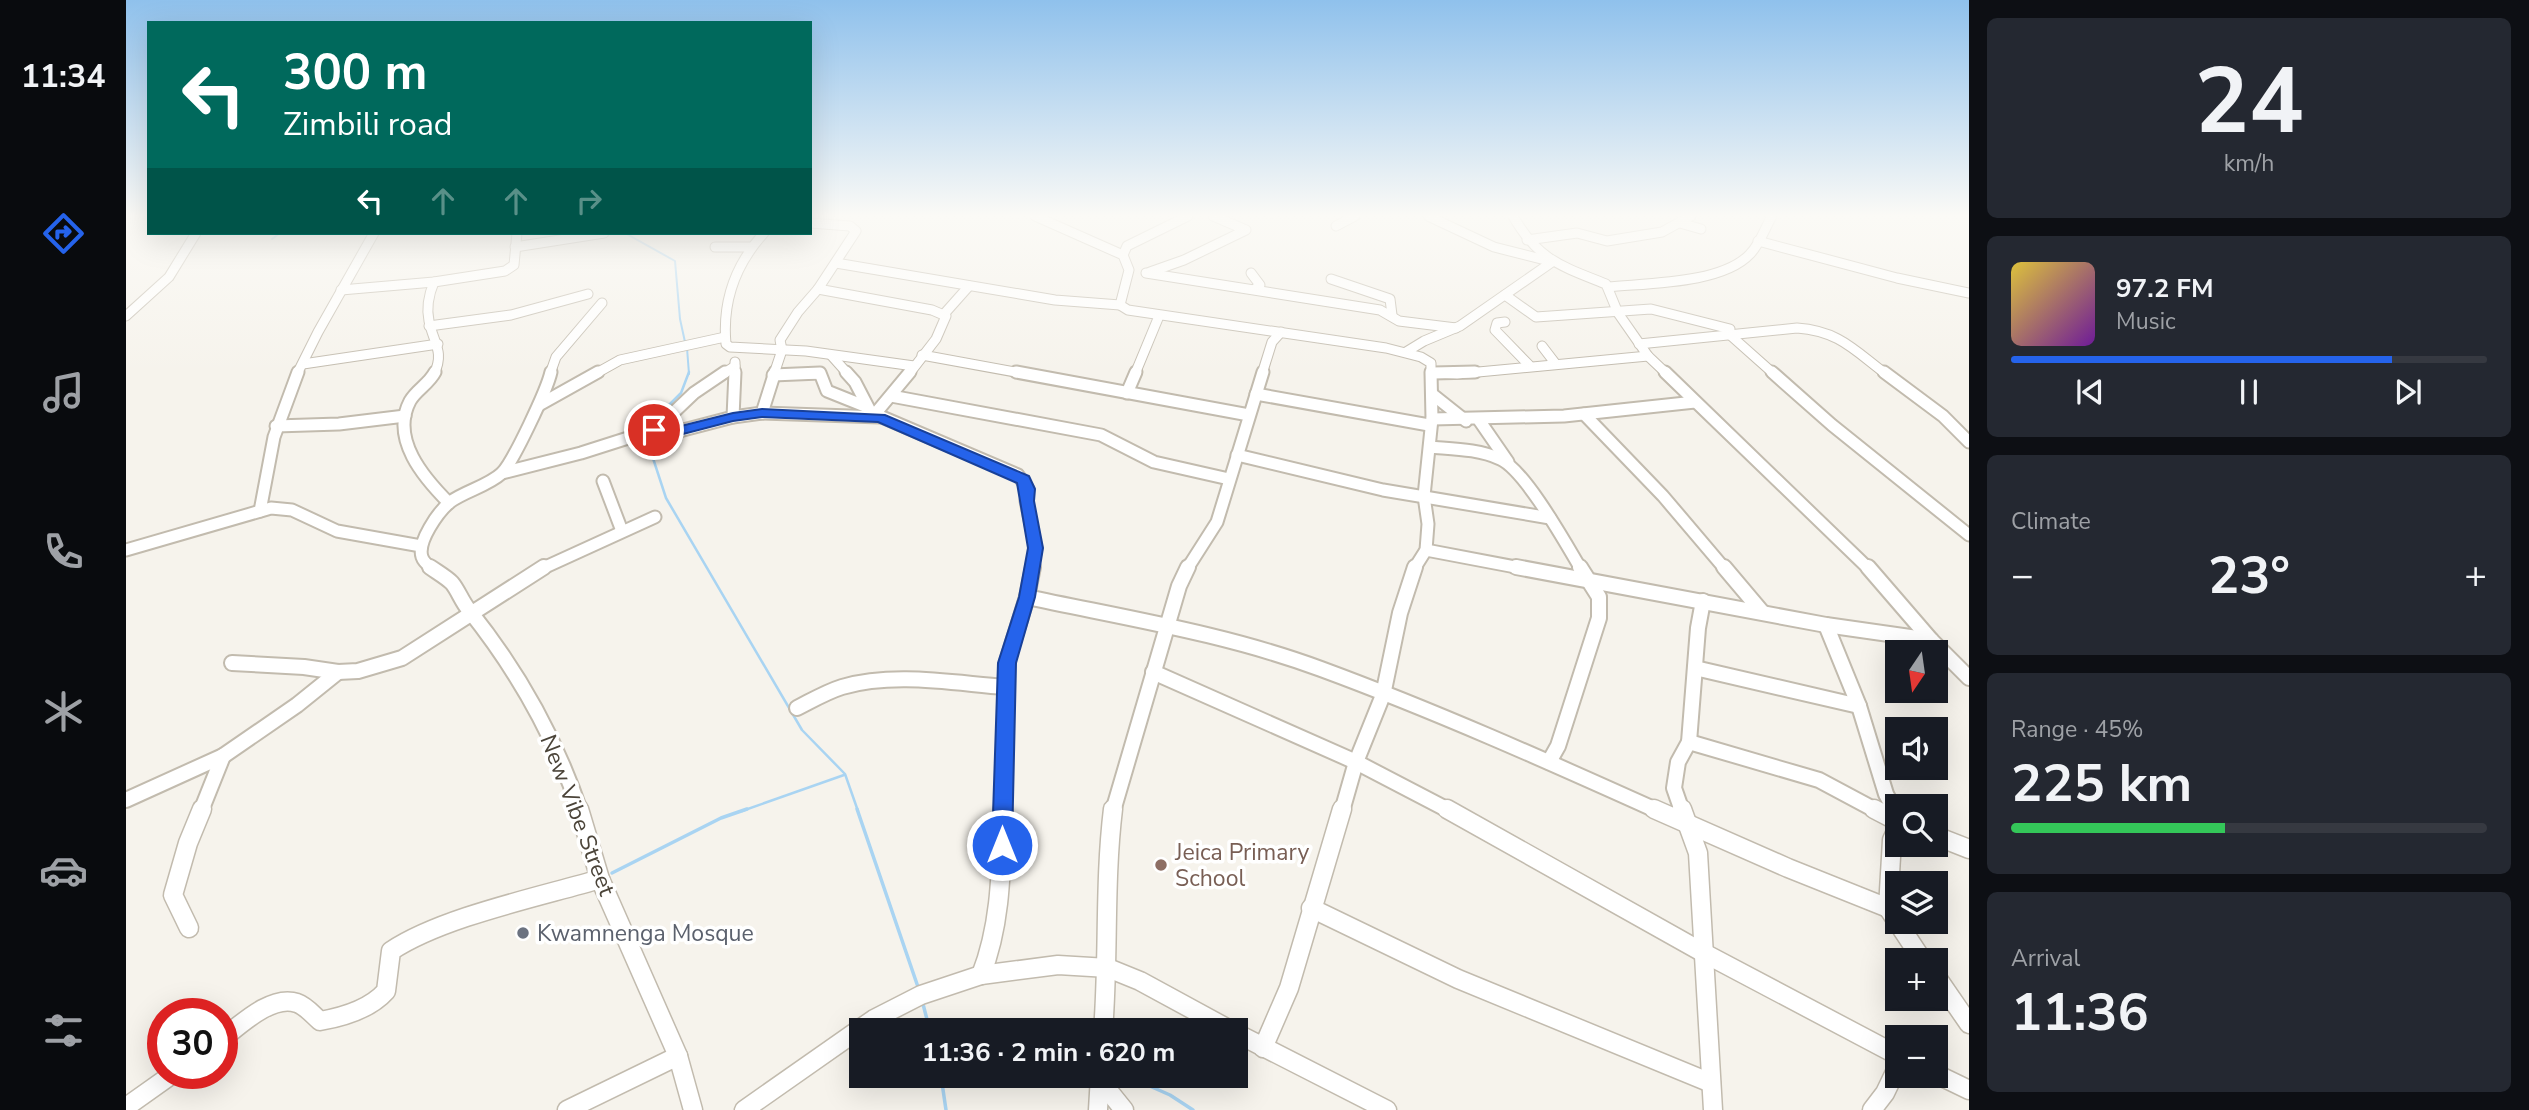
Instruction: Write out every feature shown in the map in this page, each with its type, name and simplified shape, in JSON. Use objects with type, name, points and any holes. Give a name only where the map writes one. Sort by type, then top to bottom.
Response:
[{"type":"street","points":[[126,316],[169,277],[175,268]]},
{"type":"street","points":[[260,511],[262,478],[287,394],[354,268]]},
{"type":"street","points":[[341,290],[434,282],[505,271],[510,268]]},
{"type":"street","points":[[738,268],[727,298],[726,344],[736,349],[782,350],[914,366]]},
{"type":"street","points":[[762,413],[782,350],[780,340],[833,268]]},
{"type":"street","points":[[864,268],[1055,300],[1120,305],[1128,310],[1159,316],[1406,352],[1430,363],[1433,373],[1430,447],[1424,496],[1428,524],[1426,550],[1417,561],[1400,612],[1382,695],[1356,762],[1289,988],[1263,1048]]},
{"type":"street","points":[[1120,305],[1119,298],[1130,279],[1129,268]]},
{"type":"street","points":[[1130,279],[1161,268]]},
{"type":"street","points":[[1406,352],[1424,341],[1456,328],[1540,268]]},
{"type":"street","points":[[1569,268],[1608,287],[1707,275],[1726,268]]},
{"type":"street","points":[[1859,268],[1969,293]]},
{"type":"street","points":[[1251,272],[1260,285],[1256,288]]},
{"type":"street","points":[[1146,273],[1256,288],[1265,293],[1380,310],[1402,322],[1456,328]]},
{"type":"street","points":[[1331,279],[1390,299],[1392,315]]},
{"type":"street","points":[[434,282],[428,302],[429,326],[440,351],[438,364],[430,382],[411,399],[405,416],[405,426],[412,458],[427,480],[449,503]]},
{"type":"street","points":[[945,313],[969,286]]},
{"type":"street","points":[[1608,287],[1618,313],[1648,355],[1879,578],[1931,640]]},
{"type":"street","points":[[818,289],[945,313]]},
{"type":"street","points":[[429,326],[511,315],[588,294]]},
{"type":"street","points":[[1505,295],[1536,317],[1653,309],[1696,318],[1724,329],[1809,323],[1818,324],[1821,330]]},
{"type":"street","points":[[502,472],[550,383],[551,367],[556,357],[601,303]]},
{"type":"street","points":[[654,430],[664,435],[733,417],[762,413],[874,412],[891,396],[922,355],[947,318],[945,313]]},
{"type":"street","points":[[1127,393],[1159,316]]},
{"type":"street","points":[[1505,322],[1497,323],[1495,330],[1529,365]]},
{"type":"street","points":[[1639,344],[1801,327],[1821,330],[1833,335],[1943,416],[1969,442]]},
{"type":"street","points":[[1104,1018],[1108,968],[1105,905],[1113,810],[1184,576],[1193,556],[1217,522],[1272,342],[1282,332]]},
{"type":"street","points":[[1729,334],[1832,425],[1969,536]]},
{"type":"street","points":[[538,405],[620,360],[725,337]]},
{"type":"street","points":[[303,364],[438,344]]},
{"type":"street","points":[[1542,346],[1555,363]]},
{"type":"street","points":[[733,417],[736,349]]},
{"type":"street","points":[[831,355],[855,382],[874,412]]},
{"type":"street","points":[[922,355],[1249,415]]},
{"type":"street","points":[[1433,373],[1457,374],[1648,355]]},
{"type":"street","points":[[126,550],[271,508],[292,510],[337,531],[421,547],[449,503],[502,472],[581,453],[654,430],[694,393],[735,366]]},
{"type":"street","points":[[773,375],[820,373],[827,391],[1024,480],[1028,489],[1026,501],[1035,548],[1027,597],[1012,643],[1006,687],[997,927],[991,953],[981,975]]},
{"type":"street","points":[[1255,394],[1431,422],[1584,414],[1695,402]]},
{"type":"street","points":[[1432,394],[1466,421]]},
{"type":"street","points":[[891,396],[1101,435],[1114,439],[1141,457],[1157,463],[1229,479]]},
{"type":"street","points":[[1584,414],[1663,496],[1762,612]]},
{"type":"street","points":[[276,426],[339,424],[405,416]]},
{"type":"street","points":[[1479,420],[1549,518],[1600,597],[1599,618],[1558,746],[1549,762]]},
{"type":"street","points":[[1430,447],[1474,453],[1508,462]]},
{"type":"street","points":[[1237,455],[1325,478],[1549,518]]},
{"type":"street","points":[[603,481],[622,531]]},
{"type":"street","points":[[232,663],[304,667],[338,672],[358,671],[402,658],[528,575],[655,517]]},
{"type":"street","name":"New Vibe Street","points":[[421,547],[424,562],[454,585],[500,652],[555,744],[579,808],[600,879],[678,1056],[693,1110]]},
{"type":"street","points":[[1426,550],[1826,625],[1931,640]]},
{"type":"street","points":[[1027,597],[1168,626],[1292,660],[1549,762],[1885,907]]},
{"type":"street","points":[[1703,601],[1689,742],[1678,762],[1674,788],[1698,853],[1713,1110]]},
{"type":"street","points":[[1826,625],[1859,706],[1886,794]]},
{"type":"street","points":[[1948,657],[1969,678]]},
{"type":"street","points":[[1695,668],[1859,706]]},
{"type":"street","points":[[1153,671],[1356,762],[1424,796],[1702,952],[1885,1049]]},
{"type":"street","points":[[126,800],[223,756],[297,705],[338,672]]},
{"type":"street","points":[[797,708],[840,688],[869,682],[901,681],[1006,687]]},
{"type":"street","points":[[1689,742],[1819,780],[1885,815]]},
{"type":"street","points":[[189,928],[173,895],[188,843],[223,756]]},
{"type":"street","points":[[1948,841],[1969,849]]},
{"type":"street","points":[[238,1028],[278,1002],[298,1003],[320,1021],[347,1015],[383,995],[387,988],[391,951],[409,939],[472,917],[600,879]]},
{"type":"street","points":[[1311,908],[1356,932],[1497,994],[1711,1083]]},
{"type":"street","points":[[744,1110],[874,1019],[920,995],[981,975],[1058,965],[1108,968],[1140,981],[1208,1018]]},
{"type":"street","points":[[1948,993],[1969,1024]]},
{"type":"street","points":[[1248,1040],[1387,1110]]},
{"type":"street","points":[[567,1110],[678,1056]]},
{"type":"street","points":[[1948,1080],[1969,1090]]},
{"type":"street","points":[[1098,1110],[1099,1088]]},
{"type":"street","points":[[1107,1088],[1124,1110]]},
{"type":"street","points":[[1872,1110],[1887,1088]]},
{"type":"street","points":[[126,1107],[151,1089]]},
{"type":"waterway","points":[[676,268],[685,342]]},
{"type":"waterway","points":[[687,348],[689,372]]},
{"type":"waterway","points":[[648,426],[681,393],[689,372]]},
{"type":"waterway","points":[[643,439],[649,446],[666,498],[802,730],[845,774],[858,811]]},
{"type":"waterway","points":[[742,811],[844,775]]},
{"type":"waterway","points":[[612,873],[721,818],[747,809]]},
{"type":"waterway","points":[[857,809],[918,987]]},
{"type":"waterway","points":[[923,1004],[927,1018]]},
{"type":"waterway","points":[[943,1088],[946,1110]]},
{"type":"waterway","points":[[1154,1088],[1193,1110]]},
{"type":"place","name":"Jeica Primary School","points":[[1161,865]]},
{"type":"place","name":"Kwamnenga Mosque","points":[[523,933]]},
{"type":"route","points":[[654,430],[664,435],[733,417],[762,413],[880,418],[1018,475],[1024,480],[1028,489],[1026,501],[1031,515],[1035,548],[1027,597],[1007,663],[1002,845]]}]
